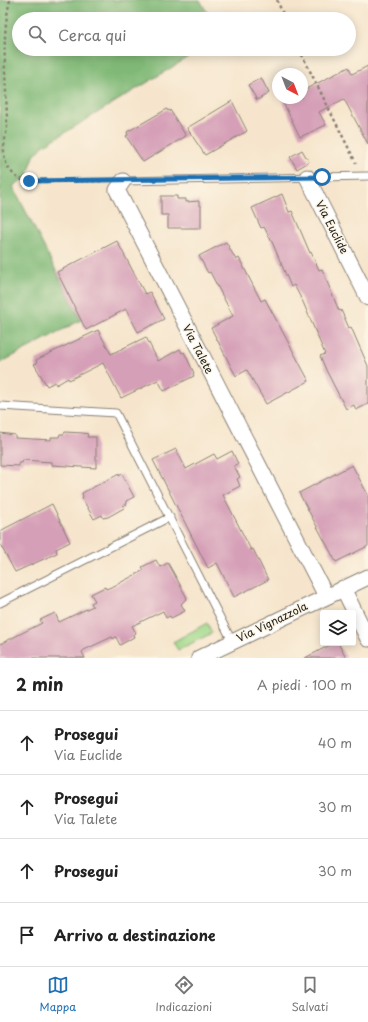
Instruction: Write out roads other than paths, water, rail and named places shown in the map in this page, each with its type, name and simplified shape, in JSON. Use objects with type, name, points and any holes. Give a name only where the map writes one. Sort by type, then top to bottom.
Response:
[{"type":"street","name":"Via Euclide","points":[[306,177],[368,298]]},
{"type":"street","name":"Via Talete","points":[[123,181],[117,190],[326,596]]},
{"type":"street","name":"Via Vignazzola","points":[[199,658],[368,577]]},
{"type":"street","points":[[343,588],[368,640]]},
{"type":"lane","points":[[123,181],[365,176]]},
{"type":"lane","points":[[0,406],[116,413],[232,641]]},
{"type":"lane","points":[[0,604],[170,517]]}]
